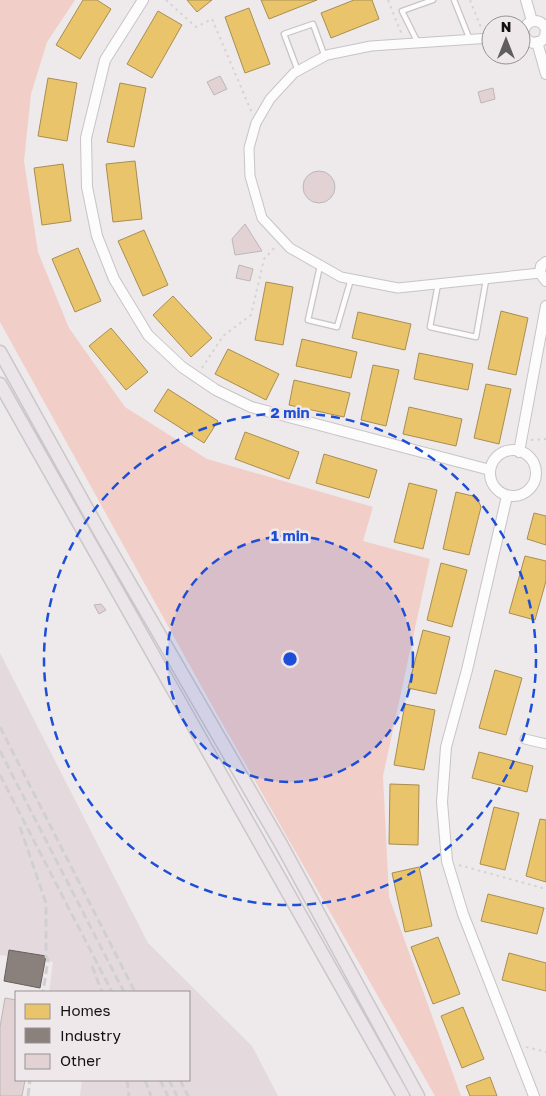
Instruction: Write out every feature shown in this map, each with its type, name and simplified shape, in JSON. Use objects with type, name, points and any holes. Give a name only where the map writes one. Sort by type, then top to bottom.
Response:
[{"type":"main road","points":[[0,352],[100,532],[281,844],[418,1096]]},
{"type":"main road","points":[[0,384],[403,1096]]},
{"type":"street","points":[[143,0],[105,60],[86,138],[87,187],[97,236],[114,279],[148,335],[182,367],[196,377],[216,390],[251,407],[490,470]]},
{"type":"street","points":[[526,0],[532,21],[543,25],[546,33],[543,39],[531,42]]},
{"type":"street","points":[[481,39],[371,46],[325,56],[298,71],[270,98],[256,123],[249,148],[250,176],[262,218],[290,248],[341,277],[398,288],[543,277],[541,266],[546,262]]},
{"type":"street","points":[[537,42],[546,74]]},
{"type":"street","points":[[519,452],[546,306]]},
{"type":"street","points":[[504,452],[519,452],[531,460],[534,466],[535,480],[527,491],[514,496],[507,496],[496,489],[490,477],[490,470],[492,463],[504,452]]},
{"type":"street","points":[[535,480],[546,483]]},
{"type":"street","points":[[507,496],[467,670],[446,747],[442,802],[447,861],[463,914],[534,1096]]},
{"type":"street","points":[[525,740],[546,744]]},
{"type":"lane","points":[[419,44],[402,11],[433,0]]},
{"type":"lane","points":[[454,0],[470,40]]},
{"type":"lane","points":[[298,71],[284,34],[313,24],[325,56]]},
{"type":"lane","points":[[320,265],[308,320],[337,327],[351,279]]},
{"type":"lane","points":[[438,284],[430,327],[476,337],[486,280]]},
{"type":"path","points":[[166,0],[196,27],[212,19],[256,123]]},
{"type":"path","points":[[388,0],[406,44]]},
{"type":"path","points":[[470,0],[481,23]]},
{"type":"path","points":[[196,377],[224,336],[251,315],[264,258],[282,239]]},
{"type":"path","points":[[522,440],[546,439]]},
{"type":"path","points":[[447,861],[546,889]]},
{"type":"path","points":[[514,1044],[546,1052]]},
{"type":"shaded area","points":[[0,0],[75,0],[47,42],[31,94],[24,161],[38,252],[69,328],[125,407],[207,459],[373,507],[363,541],[430,559],[383,776],[389,897],[461,1096],[435,1096],[210,702],[0,322]]},
{"type":"shaded area","points":[[0,653],[148,943],[252,1046],[278,1096],[80,1096],[82,1081],[190,1081],[190,991],[49,991],[53,962],[0,955]]},
{"type":"building: Homes","points":[[83,0],[97,0],[111,9],[80,59],[56,45]]},
{"type":"building: Homes","points":[[187,0],[212,0],[197,12]]},
{"type":"building: Homes","points":[[261,0],[317,0],[269,19]]},
{"type":"building: Homes","points":[[354,0],[372,0],[379,19],[331,38],[321,13]]},
{"type":"building: Homes","points":[[249,8],[270,64],[245,73],[225,17]]},
{"type":"building: Homes","points":[[158,11],[182,25],[152,78],[127,64]]},
{"type":"building: Homes","points":[[48,78],[77,83],[67,141],[38,136]]},
{"type":"building: Homes","points":[[120,83],[146,88],[134,147],[107,142]]},
{"type":"building: Homes","points":[[135,161],[142,219],[113,222],[106,164]]},
{"type":"building: Homes","points":[[63,164],[71,221],[42,225],[34,168]]},
{"type":"building: Homes","points":[[144,230],[168,285],[143,296],[118,241]]},
{"type":"building: Homes","points":[[78,248],[101,301],[75,312],[52,259]]},
{"type":"building: Homes","points":[[266,282],[293,287],[283,345],[255,340]]},
{"type":"building: Homes","points":[[173,296],[212,338],[191,357],[153,315]]},
{"type":"building: Homes","points":[[501,311],[528,318],[516,375],[488,369]]},
{"type":"building: Homes","points":[[358,312],[411,324],[405,350],[352,338]]},
{"type":"building: Homes","points":[[111,328],[148,372],[126,390],[89,346]]},
{"type":"building: Homes","points":[[302,339],[357,352],[351,378],[296,366]]},
{"type":"building: Homes","points":[[228,349],[279,374],[266,400],[215,374]]},
{"type":"building: Homes","points":[[419,353],[473,364],[468,390],[414,379]]},
{"type":"building: Homes","points":[[373,365],[399,370],[386,426],[361,420]]},
{"type":"building: Homes","points":[[294,380],[350,393],[344,417],[289,405]]},
{"type":"building: Homes","points":[[486,384],[511,389],[499,444],[474,438]]},
{"type":"building: Homes","points":[[168,389],[218,421],[204,443],[154,411]]},
{"type":"building: Homes","points":[[409,407],[462,419],[456,446],[403,434]]},
{"type":"building: Homes","points":[[245,432],[299,452],[289,479],[235,459]]},
{"type":"building: Homes","points":[[324,454],[377,470],[369,498],[316,483]]},
{"type":"building: Homes","points":[[409,483],[437,490],[423,549],[394,542]]},
{"type":"building: Homes","points":[[456,492],[477,497],[481,507],[469,555],[443,549]]},
{"type":"building: Homes","points":[[534,513],[546,516],[546,545],[527,539]]},
{"type":"building: Homes","points":[[525,556],[546,561],[546,581],[535,620],[509,613]]},
{"type":"building: Homes","points":[[441,563],[467,570],[452,627],[427,620]]},
{"type":"building: Homes","points":[[423,630],[450,637],[436,694],[408,688]]},
{"type":"building: Homes","points":[[495,670],[522,678],[506,735],[479,728]]},
{"type":"building: Homes","points":[[405,704],[435,710],[424,770],[394,765]]},
{"type":"building: Homes","points":[[479,752],[533,766],[527,792],[472,778]]},
{"type":"building: Homes","points":[[390,784],[419,785],[418,845],[389,844]]},
{"type":"building: Homes","points":[[494,807],[519,813],[505,870],[480,864]]},
{"type":"building: Homes","points":[[540,819],[546,820],[546,882],[526,876]]},
{"type":"building: Homes","points":[[419,867],[432,926],[405,932],[392,873]]},
{"type":"building: Homes","points":[[488,894],[544,908],[537,934],[481,921]]},
{"type":"building: Homes","points":[[438,937],[460,994],[433,1004],[411,947]]},
{"type":"building: Homes","points":[[509,953],[546,963],[546,991],[502,980]]},
{"type":"building: Homes","points":[[463,1007],[484,1059],[462,1068],[441,1016]]},
{"type":"building: Homes","points":[[490,1077],[497,1096],[470,1096],[466,1086]]},
{"type":"building: Industry","points":[[9,950],[46,956],[40,988],[4,981]]},
{"type":"building: Other","points":[[220,76],[227,89],[214,95],[207,82]]},
{"type":"building: Other","points":[[493,88],[495,99],[481,103],[478,92]]},
{"type":"building: Other","points":[[319,171],[331,175],[335,187],[331,199],[319,203],[307,199],[303,187],[307,175]]},
{"type":"building: Other","points":[[245,224],[262,251],[235,255],[232,239]]},
{"type":"building: Other","points":[[239,265],[253,269],[250,281],[236,278]]},
{"type":"building: Other","points":[[101,604],[106,610],[99,614],[94,605]]},
{"type":"building: Other","points":[[5,998],[15,1000],[15,1081],[25,1081],[22,1096],[0,1096],[0,1027]]},
{"type":"railway","points":[[0,727],[134,991]]},
{"type":"railway","points":[[0,751],[123,991]]},
{"type":"railway","points":[[0,775],[111,991]]},
{"type":"railway","points":[[20,827],[46,903],[46,956],[48,960],[43,991]]},
{"type":"railway","points":[[92,966],[102,991]]},
{"type":"railway","points":[[28,1096],[30,1081]]},
{"type":"railway","points":[[127,1081],[129,1096]]},
{"type":"railway","points":[[145,1081],[151,1096]]},
{"type":"railway","points":[[160,1081],[168,1096]]},
{"type":"railway","points":[[170,1081],[177,1096]]},
{"type":"railway","points":[[180,1081],[188,1096]]}]
